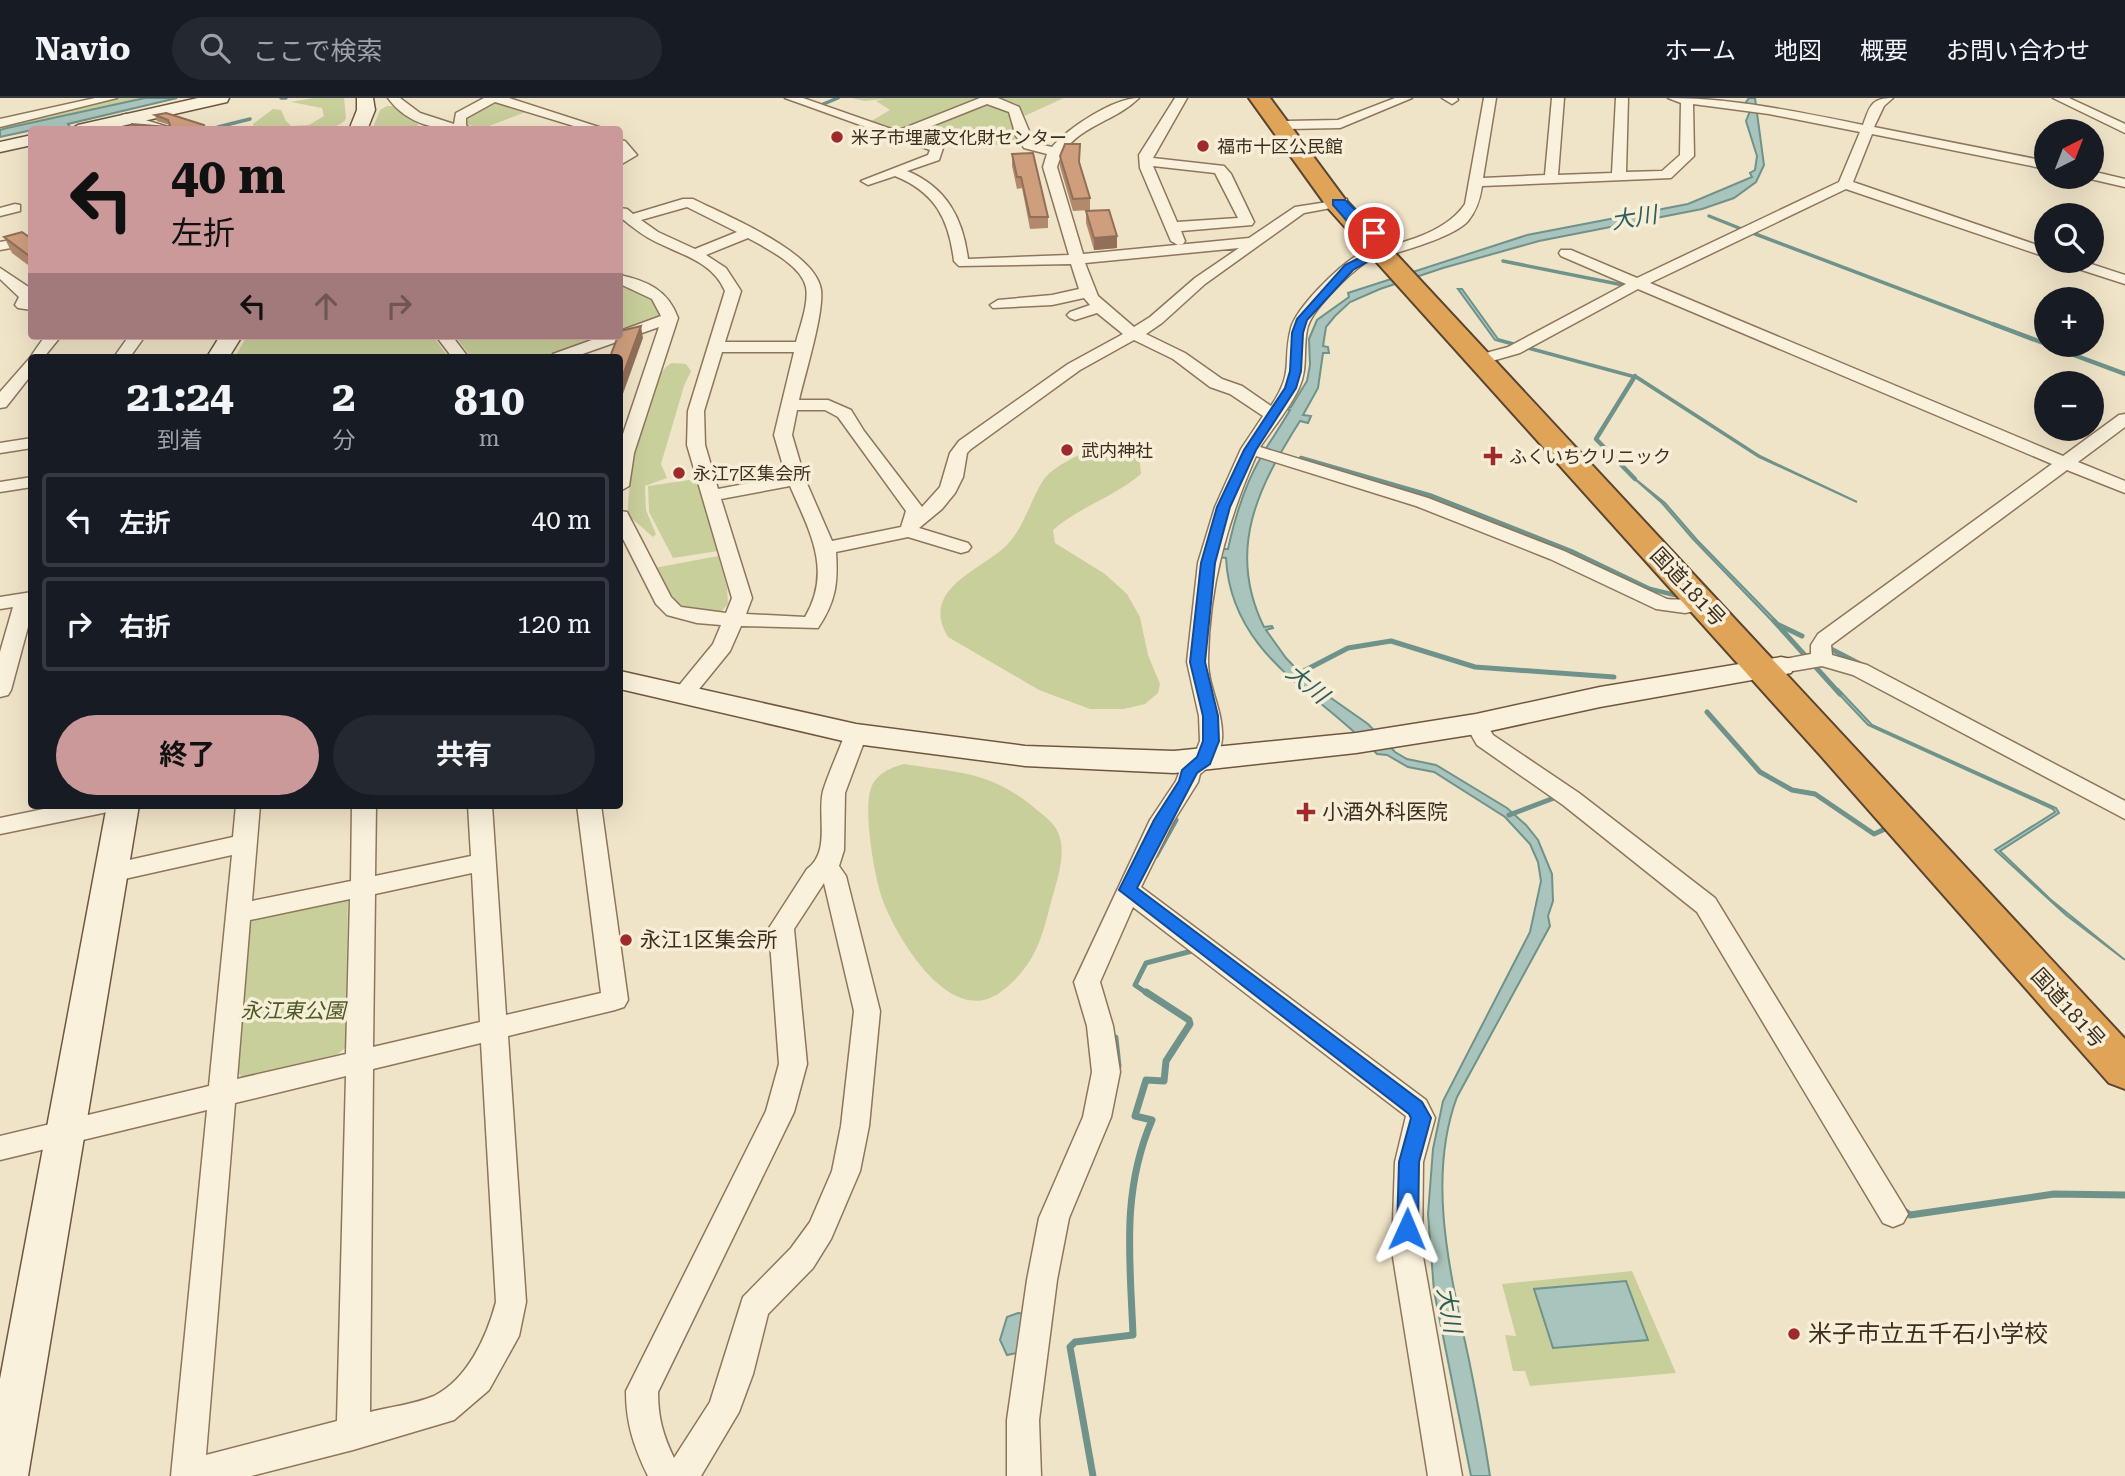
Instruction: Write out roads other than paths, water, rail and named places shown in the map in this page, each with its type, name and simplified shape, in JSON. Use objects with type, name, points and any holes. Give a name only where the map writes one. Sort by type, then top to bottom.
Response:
[{"type":"highway","name":"国道181号","points":[[1259,98],[1339,202],[1703,604],[1935,829],[2125,1040]]},
{"type":"highway","name":"国道181号","points":[[1269,98],[1339,202]]},
{"type":"highway","name":"国道181号","points":[[1402,269],[1511,349],[1772,668],[2125,1070]]},
{"type":"street","points":[[0,123],[111,98]]},
{"type":"street","points":[[94,126],[221,98]]},
{"type":"street","points":[[360,126],[366,110],[365,98]]},
{"type":"street","points":[[394,98],[398,105],[445,126]]},
{"type":"street","points":[[462,126],[458,121],[460,116],[495,98],[584,126]]},
{"type":"street","points":[[791,98],[937,148],[934,157],[867,181]]},
{"type":"street","points":[[1133,98],[1076,133],[1055,151],[1050,167],[1088,292],[1100,307],[1134,334],[1179,356],[1216,383],[1236,390],[1273,415]]},
{"type":"street","points":[[1181,98],[1146,155],[1147,168],[1181,250]]},
{"type":"street","points":[[1365,98],[1366,112]]},
{"type":"street","points":[[1287,125],[1340,124],[1406,98]]},
{"type":"street","points":[[1024,1476],[1023,1420],[1042,1280],[1054,1218],[1097,1117],[1107,1072],[1100,1026],[1087,982],[1162,820],[1187,782],[1190,770],[1204,760],[1211,741],[1210,716],[1197,662],[1208,563],[1224,507],[1273,415],[1291,388],[1296,371],[1297,333],[1302,319],[1349,267],[1402,269],[1425,240],[1456,225],[1472,205],[1490,98]]},
{"type":"street","points":[[1551,180],[1558,98]]},
{"type":"street","points":[[1619,177],[1622,98]]},
{"type":"street","points":[[1511,349],[1845,184],[1879,104],[1887,98]]},
{"type":"street","points":[[2059,98],[2125,129]]},
{"type":"street","points":[[2090,98],[2125,114]]},
{"type":"street","points":[[1476,182],[1667,176],[1687,156],[1681,99],[1769,110],[2034,163]]},
{"type":"street","points":[[897,135],[986,100],[1015,110],[1023,142],[1038,150],[1055,151]]},
{"type":"street","points":[[126,118],[151,126]]},
{"type":"street","points":[[0,147],[28,142]]},
{"type":"street","points":[[623,147],[630,155],[623,159]]},
{"type":"street","points":[[1146,161],[1219,169],[1247,222],[1173,227]]},
{"type":"street","points":[[895,171],[914,178],[937,194],[957,230],[962,263],[1028,262],[1254,242],[1262,239],[1300,210],[1339,202]]},
{"type":"street","points":[[2104,178],[2125,183]]},
{"type":"street","points":[[1845,184],[2034,249]]},
{"type":"street","points":[[623,527],[663,600],[674,611],[697,617],[811,624],[821,607],[828,581],[826,548],[796,479],[783,435],[813,303],[813,288],[807,274],[792,258],[688,202],[625,215]]},
{"type":"street","points":[[0,212],[15,208]]},
{"type":"street","points":[[625,215],[653,235],[721,271],[730,280],[733,291],[696,411],[696,445],[713,495],[741,598],[723,646],[683,694]]},
{"type":"street","points":[[693,255],[747,233]]},
{"type":"street","points":[[0,246],[28,241]]},
{"type":"street","points":[[826,548],[911,526],[925,515],[952,484],[956,456],[965,445],[1074,367],[1156,320],[1199,281],[1249,249],[1254,242]]},
{"type":"street","points":[[1566,253],[2125,488]]},
{"type":"street","points":[[0,272],[25,291],[27,297],[23,306],[28,305]]},
{"type":"street","points":[[2104,273],[2125,280]]},
{"type":"street","points":[[623,280],[651,290],[663,298],[670,318],[623,466]]},
{"type":"street","points":[[998,306],[1052,300],[1088,292]]},
{"type":"street","points":[[1075,315],[1100,307]]},
{"type":"street","points":[[623,335],[670,318]]},
{"type":"street","points":[[38,354],[50,340]]},
{"type":"street","points":[[447,340],[458,354]]},
{"type":"street","points":[[568,354],[608,340]]},
{"type":"street","points":[[716,347],[803,347]]},
{"type":"street","points":[[0,373],[28,369]]},
{"type":"street","points":[[0,403],[28,370]]},
{"type":"street","points":[[789,405],[828,405],[845,414],[915,511],[911,526]]},
{"type":"street","points":[[1822,659],[1821,645],[1825,639],[2125,419]]},
{"type":"street","points":[[0,448],[28,444]]},
{"type":"street","points":[[1255,451],[1422,502],[1557,555],[1663,605],[1685,607],[1703,604]]},
{"type":"street","points":[[713,495],[796,479]]},
{"type":"street","points":[[0,487],[28,483]]},
{"type":"street","points":[[911,526],[961,547]]},
{"type":"street","points":[[0,603],[28,598],[0,690]]},
{"type":"street","points":[[623,681],[856,734],[1025,756],[1106,761],[1204,760],[1356,743],[1476,724],[1600,697],[1822,659],[1860,670],[2125,811]]},
{"type":"street","points":[[1476,724],[1485,740],[1571,799],[1706,905],[1893,1214]]},
{"type":"street","points":[[666,1476],[646,1432],[642,1417],[642,1391],[780,1112],[793,1064],[781,928],[813,879],[827,867],[832,850],[834,793],[856,734]]},
{"type":"street","points":[[0,826],[83,809]]},
{"type":"street","points":[[5,1476],[122,809]]},
{"type":"street","points":[[248,809],[189,1476],[443,1409],[478,1379],[503,1336],[511,1302],[480,809]]},
{"type":"street","points":[[353,1434],[365,809]]},
{"type":"street","points":[[0,1148],[615,1000],[590,809]]},
{"type":"street","points":[[111,873],[245,843]]},
{"type":"street","points":[[239,914],[482,862]]},
{"type":"street","points":[[682,1476],[723,1412],[737,1374],[754,1307],[802,1258],[815,1239],[836,1199],[846,1171],[855,1126],[867,1011],[834,876],[827,867]]},
{"type":"street","points":[[1128,890],[1416,1108],[1421,1118],[1409,1162],[1407,1251],[1445,1476]]},
{"type":"water","points":[[145,98],[177,98],[68,124],[69,126],[28,126],[28,131],[0,137],[0,130]]},
{"type":"water","name":"大川","points":[[1749,98],[1755,98],[1764,165],[1756,182],[1734,198],[1702,209],[1539,241],[1443,268],[1350,302],[1326,327],[1323,346],[1328,347],[1329,353],[1323,353],[1318,388],[1303,415],[1311,416],[1308,423],[1300,421],[1271,470],[1252,520],[1248,572],[1253,599],[1264,627],[1272,626],[1273,628],[1266,630],[1286,658],[1311,684],[1368,724],[1395,752],[1407,759],[1436,765],[1507,808],[1538,840],[1552,874],[1553,901],[1548,916],[1550,926],[1457,1097],[1443,1161],[1442,1195],[1449,1262],[1490,1476],[1471,1476],[1434,1291],[1428,1214],[1433,1149],[1443,1101],[1530,932],[1541,881],[1538,862],[1530,844],[1505,817],[1434,772],[1408,767],[1387,755],[1377,754],[1305,691],[1261,647],[1244,621],[1232,592],[1226,558],[1216,557],[1218,549],[1228,549],[1245,490],[1264,451],[1290,410],[1282,408],[1291,407],[1307,381],[1310,365],[1309,339],[1317,320],[1349,297],[1348,293],[1527,235],[1688,204],[1752,177],[1750,173],[1755,170],[1757,156],[1746,121],[1750,111],[1744,105]]},
{"type":"water","points":[[1458,289],[1462,289],[1498,339],[1638,377],[1760,456],[1857,502],[1759,457],[1636,378],[1495,340]]},
{"type":"water","points":[[1629,474],[1665,503],[1780,625],[1777,626],[1662,503]]},
{"type":"water","points":[[1838,689],[1872,725],[2056,808],[2059,813],[2000,851],[2050,899],[2125,960],[2066,915],[1995,850],[2055,812],[2053,809],[1868,725],[1835,690]]},
{"type":"water","points":[[1626,1281],[1648,1340],[1553,1348],[1534,1289]]},
{"type":"water","points":[[1018,1313],[1028,1314],[1017,1353],[1007,1355],[1000,1340],[1007,1317]]},
{"type":"waterway","points":[[281,98],[286,98]]},
{"type":"waterway","points":[[821,105],[838,98]]},
{"type":"waterway","points":[[222,126],[250,119]]},
{"type":"waterway","points":[[1709,216],[1744,230]]},
{"type":"waterway","points":[[1750,232],[1998,326]]},
{"type":"waterway","points":[[1503,261],[1623,285]]},
{"type":"waterway","points":[[1993,324],[2034,339]]},
{"type":"waterway","points":[[2079,357],[2125,374]]},
{"type":"waterway","points":[[1635,376],[1596,439],[1635,479]]},
{"type":"waterway","points":[[1301,458],[1432,496],[1571,551],[1650,589],[1675,595]]},
{"type":"waterway","points":[[1774,621],[1840,694]]},
{"type":"waterway","points":[[1779,625],[1802,636]]},
{"type":"waterway","name":"大川","points":[[1296,675],[1348,648],[1391,641],[1475,667],[1614,677]]},
{"type":"waterway","points":[[1829,648],[1860,664]]},
{"type":"waterway","points":[[1707,712],[1760,772],[1792,790],[1815,794],[1874,834],[1885,829]]},
{"type":"waterway","points":[[1509,815],[1554,798]]},
{"type":"waterway","points":[[1156,856],[1176,820]]},
{"type":"waterway","points":[[1148,994],[1135,985],[1146,963],[1192,951],[1196,953]]},
{"type":"waterway","points":[[1093,1476],[1070,1347],[1075,1342],[1133,1335],[1130,1253],[1132,1200],[1142,1147],[1152,1120],[1135,1116],[1146,1080],[1164,1081],[1166,1061],[1190,1024],[1189,1020],[1146,992]]},
{"type":"waterway","points":[[1115,1038],[1118,1066]]},
{"type":"waterway","points":[[1903,1210],[1910,1215],[2054,1194],[2125,1195]]},
{"type":"place","name":"米子市埋蔵文化財センター","points":[[837,137]]},
{"type":"place","name":"福市十区公民館","points":[[1203,146]]},
{"type":"place","name":"武内神社","points":[[1067,450]]},
{"type":"place","name":"ふくいちクリニック","points":[[1493,456]]},
{"type":"place","name":"永江7区集会所","points":[[679,473]]},
{"type":"place","name":"小酒外科医院","points":[[1306,812]]},
{"type":"place","name":"永江1区集会所","points":[[626,940]]},
{"type":"place","name":"米子市立五千石小学校","points":[[1794,1334]]},
{"type":"park label","name":"永江東公園","points":[[293,1011]]}]
